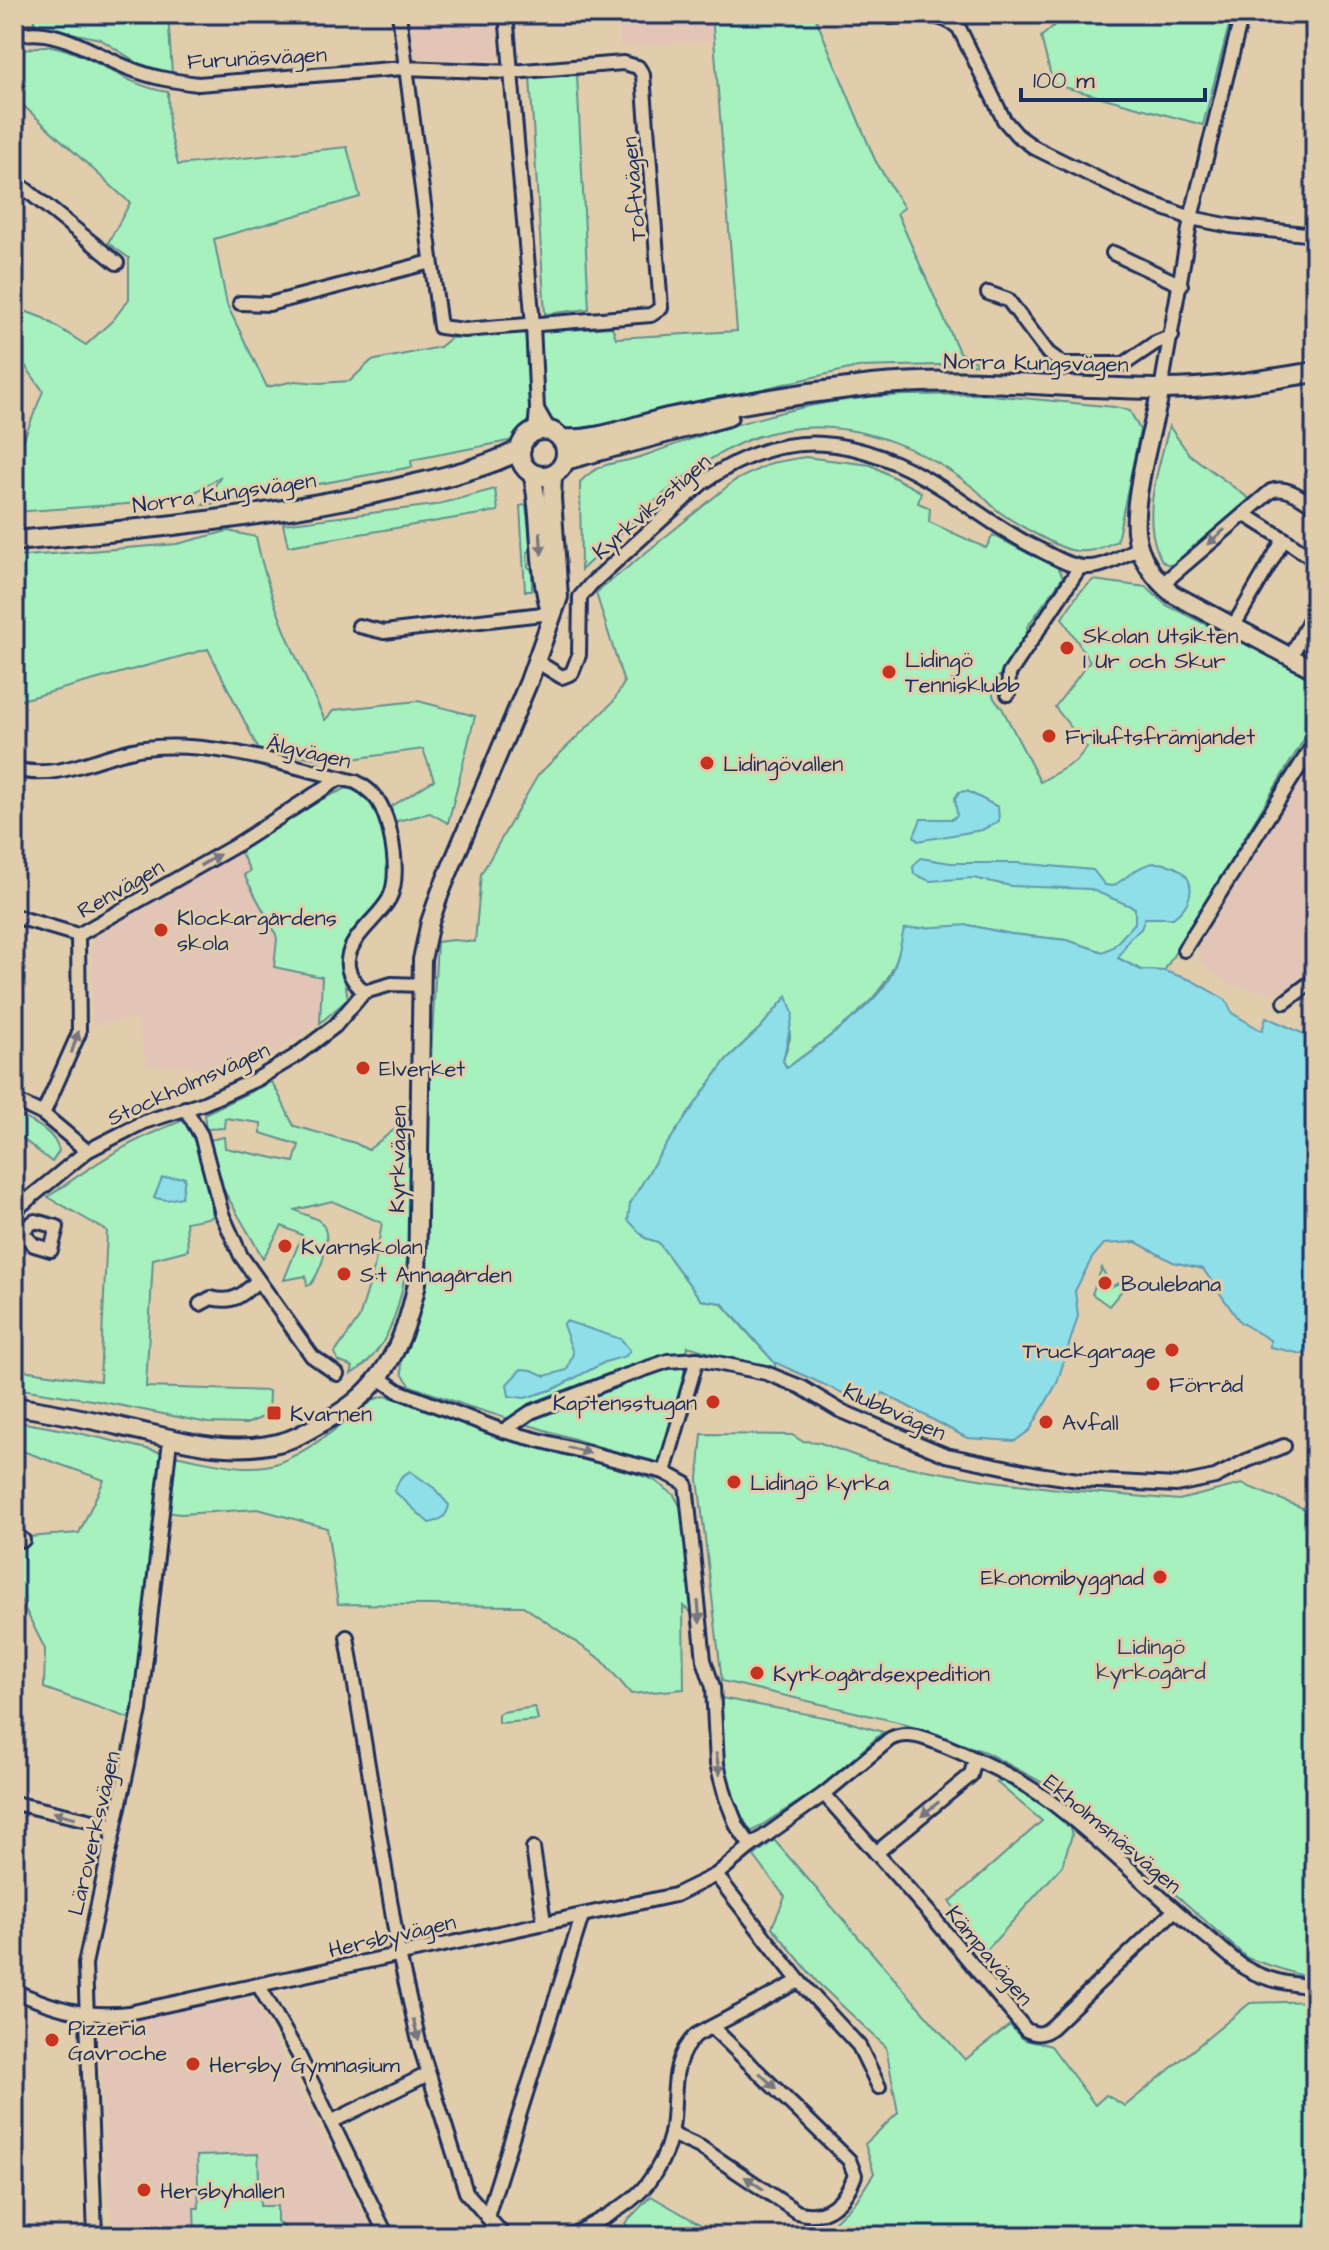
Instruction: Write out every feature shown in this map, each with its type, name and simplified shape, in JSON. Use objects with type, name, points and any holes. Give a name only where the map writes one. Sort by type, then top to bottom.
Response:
[{"type":"main road","name":"Norra Kungsvägen","points":[[549,434],[581,441],[649,422],[735,404],[874,385],[915,383],[1198,389],[1315,372]]},
{"type":"main road","name":"Norra Kungsvägen","points":[[559,467],[736,414],[756,403]]},
{"type":"main road","points":[[549,434],[566,452],[559,467],[539,476],[530,472],[521,457],[521,449],[524,441],[549,434]]},
{"type":"main road","name":"Norra Kungsvägen","points":[[14,541],[201,522],[376,493],[439,478],[521,449]]},
{"type":"main road","name":"Norra Kungsvägen","points":[[439,478],[502,470],[530,472]]},
{"type":"street","points":[[399,14],[440,327],[464,330],[533,325]]},
{"type":"street","points":[[506,14],[533,325],[537,409],[549,434]]},
{"type":"street","points":[[1242,14],[1191,218],[1172,336],[1136,512],[1136,533],[1145,561],[1161,585],[1315,670]]},
{"type":"street","points":[[890,17],[923,15],[948,18],[959,28],[1004,120],[1017,135],[1035,148],[1137,198],[1191,218],[1231,226],[1315,235]]},
{"type":"street","name":"Furunäsvägen","points":[[14,36],[38,32],[59,37],[129,68],[165,80],[198,84],[404,68],[511,72]]},
{"type":"street","name":"Toftvägen","points":[[511,72],[623,63],[638,67],[643,75],[645,90],[661,308],[651,315],[533,325]]},
{"type":"street","points":[[14,180],[117,263]]},
{"type":"street","points":[[1113,253],[1181,285]]},
{"type":"street","points":[[240,303],[269,304],[431,262]]},
{"type":"street","points":[[988,293],[1008,300],[1048,353],[1063,364],[1124,364],[1155,343],[1172,336]]},
{"type":"street","name":"Kyrkviksstigen","points":[[536,661],[562,677],[572,673],[579,655],[580,597],[591,584],[720,470],[758,451],[787,445],[848,446],[878,455],[944,489],[1016,538],[1080,567]]},
{"type":"street","name":"Kyrkvägen","points":[[14,1406],[102,1422],[170,1440],[242,1448],[297,1437],[362,1398],[379,1378],[402,1336],[417,1283],[421,985],[426,941],[440,893],[536,661],[559,597],[552,498],[559,467]]},
{"type":"street","name":"Kyrkvägen","points":[[530,472],[538,498],[545,597],[551,613]]},
{"type":"street","points":[[1161,585],[1271,491],[1278,488],[1288,490],[1315,506]]},
{"type":"street","points":[[1244,514],[1315,560]]},
{"type":"street","points":[[1233,627],[1284,539]]},
{"type":"street","points":[[1008,694],[1009,674],[1080,567],[1096,567],[1140,547]]},
{"type":"street","points":[[1291,657],[1315,609]]},
{"type":"street","points":[[359,626],[384,632],[551,613]]},
{"type":"street","points":[[1184,950],[1315,742]]},
{"type":"street","name":"Älgvägen","points":[[14,769],[55,772],[144,748],[207,748],[356,782],[368,789],[382,806],[396,873],[391,895],[357,939],[348,959],[354,981],[364,992]]},
{"type":"street","name":"Renvägen","points":[[43,1114],[79,1033],[78,935],[233,847],[340,778]]},
{"type":"street","points":[[14,916],[78,935]]},
{"type":"street","points":[[1285,1002],[1315,979]]},
{"type":"street","points":[[364,992],[392,984],[421,985]]},
{"type":"street","name":"Stockholmsvägen","points":[[14,1211],[87,1151],[144,1122],[204,1103],[257,1079],[294,1057],[335,1026],[364,992]]},
{"type":"street","points":[[14,1100],[43,1114],[87,1151]]},
{"type":"street","points":[[185,1108],[201,1135],[228,1232],[257,1281],[312,1356],[337,1374]]},
{"type":"street","points":[[200,1304],[211,1298],[240,1297],[257,1281]]},
{"type":"street","points":[[664,1472],[697,1359]]},
{"type":"street","name":"Klubbvägen","points":[[503,1431],[531,1412],[622,1377],[668,1361],[697,1359],[766,1373],[801,1387],[839,1410],[946,1455],[1078,1480],[1176,1485],[1215,1477],[1284,1446]]},
{"type":"street","points":[[379,1378],[398,1391],[503,1431],[664,1472],[686,1484],[704,1660],[713,1687],[717,1764],[737,1826],[751,1846]]},
{"type":"street","name":"Läroverksvägen","points":[[95,2236],[85,1964],[133,1751],[170,1440]]},
{"type":"street","points":[[347,1637],[399,1954],[428,2074],[466,2192],[504,2236]]},
{"type":"street","name":"Ekholmsnäsvägen","points":[[762,1837],[824,1794],[898,1735],[912,1734],[975,1759],[1034,1790],[1058,1807],[1174,1911],[1244,1967],[1284,1984],[1315,1987]]},
{"type":"street","points":[[876,1853],[971,1775],[975,1759]]},
{"type":"street","name":"Kämpavägen","points":[[824,1794],[933,1917],[1026,2030],[1038,2034],[1052,2027],[1174,1911]]},
{"type":"street","points":[[14,1803],[115,1826]]},
{"type":"street","name":"Hersbyvägen","points":[[15,1994],[85,2015],[128,2013],[259,1986],[675,1895],[716,1875],[762,1837]]},
{"type":"street","points":[[533,1848],[544,1922]]},
{"type":"street","points":[[716,1875],[799,1981],[859,2046],[879,2087]]},
{"type":"street","points":[[487,2217],[582,1916]]},
{"type":"street","points":[[571,2236],[611,2215],[638,2194],[660,2165],[671,2134],[676,2073],[686,2044],[696,2035],[799,1981]]},
{"type":"street","points":[[259,1986],[298,2054],[387,2236]]},
{"type":"street","points":[[671,2134],[700,2147],[797,2212],[810,2216],[820,2216],[837,2203],[851,2186],[855,2175],[849,2160],[712,2027]]},
{"type":"street","points":[[331,2122],[428,2074]]},
{"type":"shaded area","points":[[407,14],[497,14],[499,55],[494,61],[418,59],[410,50]]},
{"type":"shaded area","points":[[619,14],[714,14],[718,40],[620,47]]},
{"type":"shaded area","points":[[1315,732],[1315,965],[1300,988],[1288,993],[1257,991],[1227,983],[1202,963],[1192,930]]},
{"type":"shaded area","points":[[239,849],[251,871],[244,875],[277,939],[274,967],[322,977],[320,1023],[257,1063],[217,1078],[208,1071],[182,1065],[147,1066],[137,1018],[92,1025],[92,936]]},
{"type":"shaded area","points":[[253,1998],[374,2236],[118,2236],[109,2208],[98,2025]]},
{"type":"green space","points":[[14,14],[168,14],[172,74],[138,63],[100,39],[34,25],[34,15],[14,22]]},
{"type":"green space","points":[[712,14],[814,14],[875,160],[904,208],[897,213],[959,352],[980,364],[858,367],[579,431],[560,431],[552,426],[526,432],[519,439],[411,460],[412,467],[203,505],[221,476],[192,494],[141,503],[14,512],[14,464],[43,391],[14,350],[14,307],[43,318],[86,345],[113,320],[129,299],[129,258],[108,243],[130,203],[15,98],[14,52],[47,46],[67,50],[137,83],[168,92],[169,128],[178,165],[347,147],[360,197],[214,239],[227,305],[267,387],[295,381],[350,381],[371,361],[440,347],[451,338],[612,327],[616,338],[737,331]]},
{"type":"green space","points":[[1067,14],[1232,14],[1203,125],[1053,84],[1041,37]]},
{"type":"green space","points":[[577,75],[589,309],[545,314],[530,76]]},
{"type":"green space","points":[[981,394],[1130,411],[1140,430],[1117,541],[1089,551],[1064,548],[1007,517],[974,488],[923,455],[866,434],[837,428],[807,427],[777,431],[748,440],[701,465],[659,498],[581,570],[580,482],[596,469],[756,419],[813,405],[885,396]]},
{"type":"green space","points":[[1169,426],[1189,454],[1251,500],[1174,565],[1164,563],[1160,557],[1151,519],[1154,488]]},
{"type":"green space","points":[[805,457],[871,465],[921,492],[918,503],[930,508],[929,522],[986,548],[993,535],[1055,564],[1063,577],[1027,627],[1029,637],[1003,670],[993,692],[1040,782],[1075,762],[1087,748],[1055,707],[1090,661],[1062,618],[1079,593],[1093,580],[1146,587],[1166,605],[1315,678],[1315,721],[1164,971],[1141,970],[1112,955],[1067,940],[1011,934],[968,925],[897,959],[864,1007],[787,1068],[783,1061],[790,1038],[787,996],[761,1027],[726,1060],[656,1160],[630,1204],[645,1238],[658,1242],[701,1300],[721,1303],[774,1362],[777,1373],[688,1346],[682,1388],[659,1465],[467,1406],[411,1386],[402,1374],[401,1360],[418,1319],[424,1271],[425,1175],[437,942],[475,942],[481,874],[538,775],[613,702],[624,683],[596,593],[734,481],[771,463]]},
{"type":"green space","points":[[495,489],[498,511],[288,546],[283,524],[435,505]]},
{"type":"green space","points":[[526,505],[532,591],[525,591],[520,506]]},
{"type":"green space","points":[[228,531],[256,537],[276,608],[325,720],[334,710],[418,701],[475,716],[448,823],[430,813],[393,822],[389,808],[434,780],[423,749],[337,761],[259,750],[208,649],[14,702],[14,557],[177,544]]},
{"type":"green space","points":[[347,788],[365,796],[378,815],[386,843],[387,886],[385,897],[343,970],[348,999],[320,1023],[322,977],[274,967],[275,932],[244,875],[250,871],[239,849],[322,799]]},
{"type":"green space","points":[[271,1082],[294,1126],[355,1143],[368,1150],[395,1129],[411,1155],[413,1171],[408,1245],[400,1296],[383,1342],[369,1360],[351,1374],[353,1367],[338,1361],[335,1353],[359,1318],[374,1269],[382,1223],[332,1201],[295,1210],[318,1220],[323,1226],[326,1233],[325,1252],[310,1285],[307,1285],[306,1276],[284,1280],[302,1235],[282,1226],[263,1258],[219,1182],[208,1145],[209,1140],[224,1137],[225,1148],[294,1162],[299,1145],[261,1133],[261,1123],[225,1118],[224,1128],[206,1129],[204,1114]]},
{"type":"green space","points":[[14,1113],[52,1137],[59,1151],[52,1162],[14,1132]]},
{"type":"green space","points":[[184,1120],[202,1156],[213,1217],[186,1222],[188,1250],[153,1259],[146,1387],[269,1391],[268,1415],[246,1424],[208,1423],[14,1388],[14,1369],[100,1381],[107,1231],[48,1197],[113,1154]]},
{"type":"green space","points":[[1102,1268],[1110,1287],[1130,1281],[1109,1306],[1092,1294]]},
{"type":"green space","points":[[385,1396],[487,1425],[654,1480],[674,1495],[686,1517],[696,1616],[683,1606],[684,1689],[631,1694],[602,1660],[523,1606],[338,1604],[327,1528],[258,1509],[181,1514],[163,1512],[131,1719],[44,1688],[45,1649],[14,1587],[14,1548],[27,1537],[79,1533],[104,1480],[14,1448],[14,1422],[214,1463],[258,1467],[278,1463],[304,1450],[375,1399]]},
{"type":"green space","name":"Lidingö kyrkogård","points":[[702,1434],[792,1435],[802,1441],[818,1442],[867,1460],[1067,1490],[1179,1500],[1242,1484],[1315,1513],[1315,1980],[1247,1958],[1062,1793],[985,1752],[898,1722],[722,1681],[698,1479]]},
{"type":"green space","points":[[721,1698],[845,1721],[883,1732],[820,1788],[751,1832],[729,1784]]},
{"type":"green space","points":[[535,1707],[538,1720],[498,1723],[498,1714],[502,1712]]},
{"type":"green space","points":[[1002,1781],[1067,1819],[1072,1835],[1062,1866],[986,1951],[950,1902],[1042,1821],[996,1782]]},
{"type":"green space","points":[[774,1840],[965,2060],[1010,2025],[1025,2040],[1051,2046],[1095,2105],[1106,2095],[1125,2106],[1250,2003],[1315,2001],[1315,2236],[803,2236],[811,2225],[830,2226],[856,2201],[874,2173],[865,2144],[898,2113],[886,2047],[817,1982],[772,1927],[785,1897],[754,1856]]},
{"type":"green space","points":[[258,2154],[260,2206],[277,2206],[277,2221],[293,2236],[195,2236],[194,2208],[199,2208],[197,2156]]},
{"type":"green space","points":[[651,2196],[720,2236],[634,2236],[625,2223]]},
{"type":"water","points":[[967,791],[998,807],[999,821],[982,830],[918,841],[914,836],[921,819],[953,819],[957,815],[955,798],[959,792]]},
{"type":"water","points":[[920,858],[951,863],[1018,863],[1093,870],[1105,885],[1113,886],[1145,865],[1170,865],[1179,869],[1190,883],[1188,901],[1173,918],[1145,918],[1141,929],[1130,938],[1118,958],[1141,970],[1164,971],[1191,980],[1226,1000],[1232,1013],[1262,1031],[1266,1017],[1304,1034],[1315,1033],[1315,1349],[1302,1354],[1270,1347],[1270,1340],[1240,1322],[1203,1269],[1173,1262],[1136,1242],[1104,1244],[1092,1258],[1075,1291],[1078,1316],[1057,1383],[1030,1430],[1015,1441],[967,1438],[883,1393],[871,1406],[774,1362],[722,1303],[701,1300],[658,1242],[645,1238],[628,1220],[630,1204],[656,1160],[726,1060],[761,1027],[787,996],[793,1014],[783,1061],[787,1068],[843,1026],[882,989],[895,965],[904,929],[968,925],[1011,934],[1067,940],[1103,952],[1113,947],[1135,923],[1135,908],[1090,889],[1011,886],[973,878],[930,881],[914,874],[913,867]]},
{"type":"water","points":[[185,1177],[182,1197],[167,1200],[154,1198],[162,1178]]},
{"type":"water","points":[[566,1321],[621,1339],[630,1350],[626,1356],[605,1362],[554,1389],[525,1398],[509,1396],[507,1384],[521,1369],[545,1376],[567,1370],[573,1353],[563,1325]]},
{"type":"water","points":[[410,1471],[434,1488],[449,1505],[447,1513],[440,1520],[429,1523],[394,1491],[401,1477]]},
{"type":"place","name":"Skolan Utsikten I Ur och Skur","points":[[1067,648]]},
{"type":"place","name":"Lidingö Tennisklubb","points":[[889,672]]},
{"type":"place","name":"Friluftsfrämjandet","points":[[1049,736]]},
{"type":"place","name":"Lidingövallen","points":[[707,763]]},
{"type":"place","name":"Klockargårdens skola","points":[[161,930]]},
{"type":"place","name":"Elverket","points":[[363,1068]]},
{"type":"place","name":"Kvarnskolan","points":[[285,1246]]},
{"type":"place","name":"S:t Annagården","points":[[344,1274]]},
{"type":"place","name":"Boulebana","points":[[1105,1283]]},
{"type":"place","name":"Truckgarage","points":[[1172,1350]]},
{"type":"place","name":"Förråd","points":[[1153,1384]]},
{"type":"place","name":"Kaptensstugan","points":[[713,1402]]},
{"type":"place","name":"Kvarnen","points":[[274,1413]]},
{"type":"place","name":"Avfall","points":[[1046,1422]]},
{"type":"place","name":"Lidingö kyrka","points":[[734,1482]]},
{"type":"place","name":"Ekonomibyggnad","points":[[1160,1577]]},
{"type":"place","name":"Kyrkogårdsexpedition","points":[[757,1673]]},
{"type":"place","name":"Pizzeria Gavroche","points":[[52,2040]]},
{"type":"place","name":"Hersby Gymnasium","points":[[193,2064]]},
{"type":"place","name":"Hersbyhallen","points":[[144,2190]]}]
